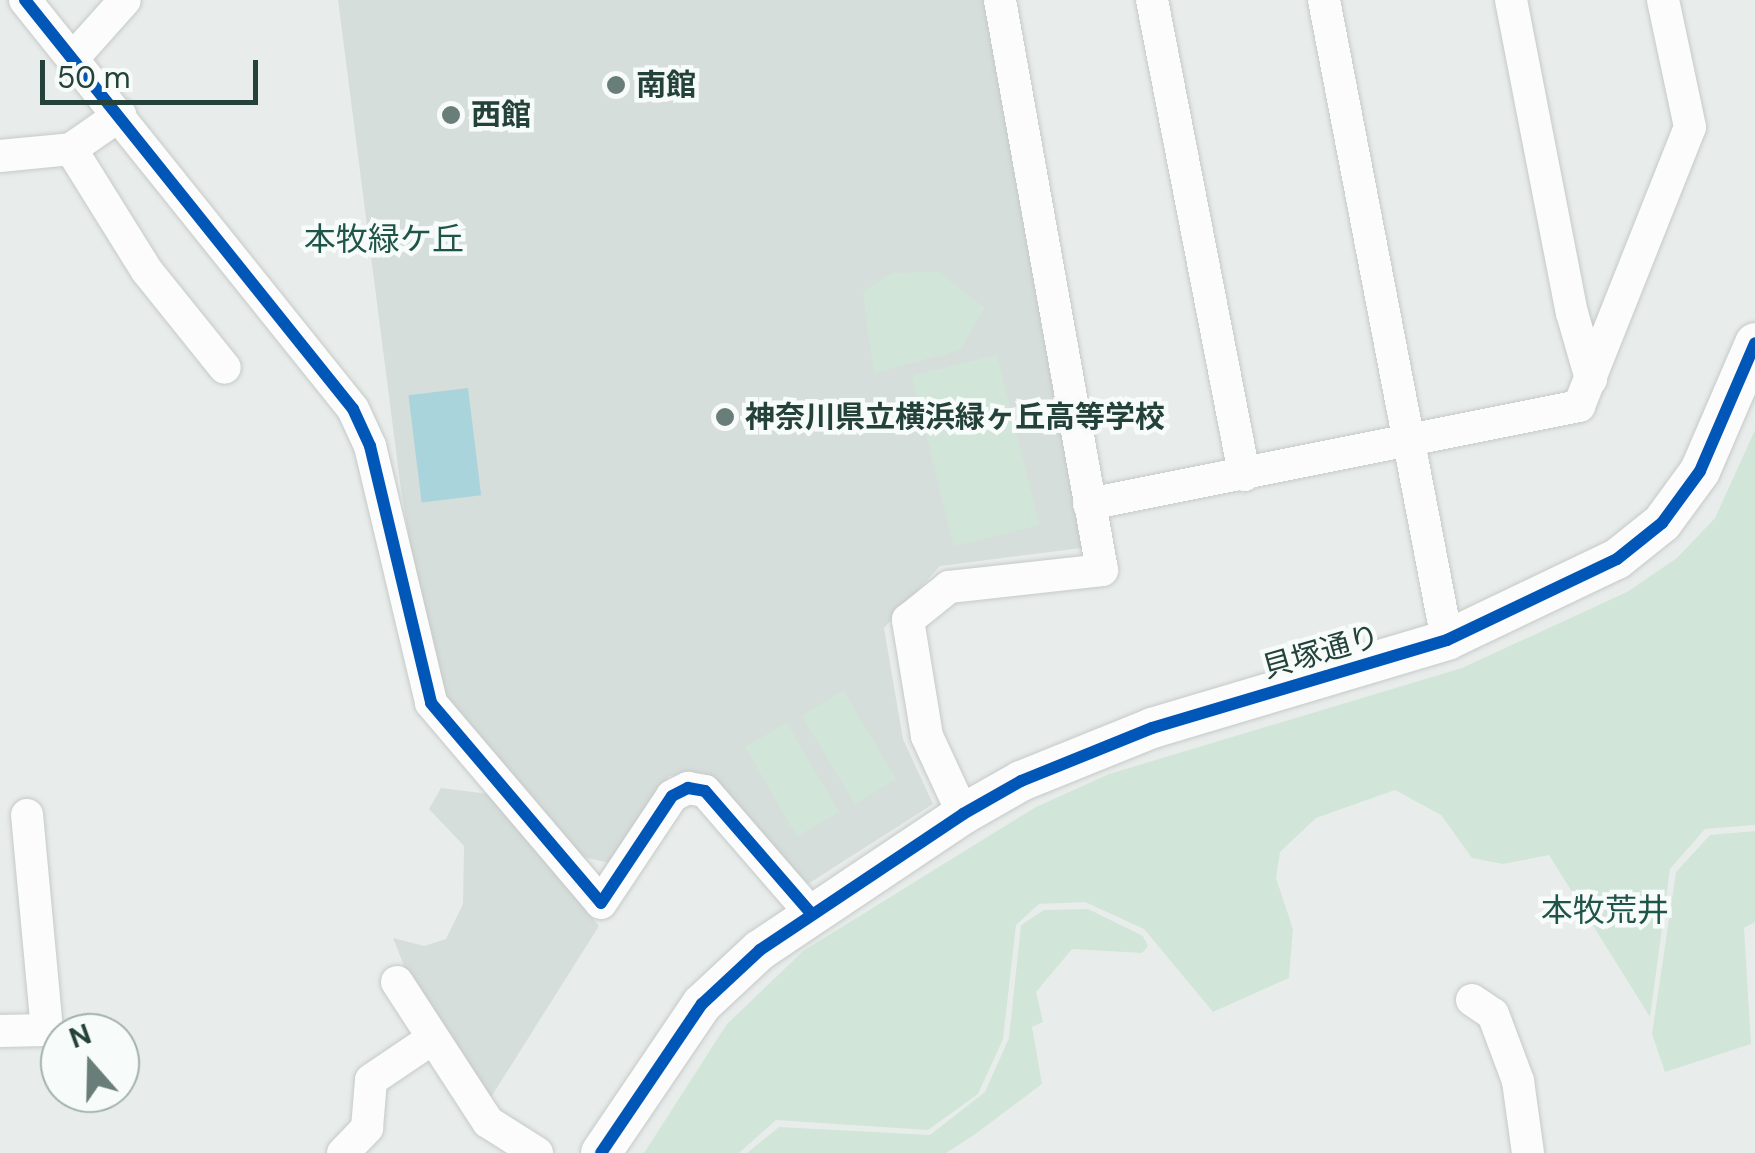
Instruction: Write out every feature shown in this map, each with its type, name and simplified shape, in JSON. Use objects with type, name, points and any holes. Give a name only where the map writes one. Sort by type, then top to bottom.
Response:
[{"type":"street","points":[[25,0],[353,409],[370,446],[431,703],[601,902],[672,796],[688,788],[704,791],[810,911]]},
{"type":"street","points":[[74,57],[125,0]]},
{"type":"street","points":[[963,814],[927,736],[908,620],[949,588],[1102,570],[1000,0]]},
{"type":"street","points":[[1152,0],[1244,475]]},
{"type":"street","points":[[1324,0],[1448,640]]},
{"type":"street","points":[[1511,0],[1591,379]]},
{"type":"street","points":[[1089,504],[1579,406],[1690,128],[1663,0]]},
{"type":"street","points":[[0,156],[71,149],[120,115]]},
{"type":"street","points":[[71,149],[148,271],[225,368]]},
{"type":"street","name":"貝塚通り","points":[[600,1153],[702,1004],[810,911],[963,814],[1021,781],[1152,728],[1448,640],[1550,596],[1618,558],[1662,523],[1700,471],[1755,343]]},
{"type":"street","points":[[0,1030],[47,1030],[27,815]]},
{"type":"street","points":[[397,982],[430,1040],[488,1122],[537,1153]]},
{"type":"street","points":[[1472,1000],[1493,1014],[1506,1048],[1518,1082],[1528,1153]]},
{"type":"street","points":[[343,1153],[366,1128],[371,1080],[430,1040]]},
{"type":"shaded area","name":"神奈川県立横浜緑ヶ丘高等学校","points":[[338,0],[985,0],[1082,548],[940,566],[884,628],[903,739],[933,804],[808,884],[704,773],[669,776],[610,863],[578,856],[436,696],[401,490]]},
{"type":"shaded area","points":[[441,788],[489,794],[599,926],[488,1102],[412,986],[393,938],[424,946],[446,939],[463,904],[464,846],[429,809]]},
{"type":"green space","points":[[939,272],[984,308],[960,350],[874,373],[863,292],[892,273]]},
{"type":"green space","points":[[997,355],[1039,525],[954,546],[912,376]]},
{"type":"green space","points":[[1755,430],[1755,825],[1705,829],[1670,869],[1650,1017],[1549,855],[1503,864],[1472,858],[1441,815],[1395,790],[1316,818],[1280,852],[1276,878],[1293,929],[1289,978],[1213,1012],[1144,929],[1085,902],[1039,904],[1016,925],[1003,1039],[978,1094],[928,1130],[776,1120],[739,1153],[644,1153],[727,1024],[803,951],[1036,807],[1109,774],[1462,668],[1627,592],[1677,558],[1715,518]]},
{"type":"green space","points":[[843,691],[896,779],[855,804],[802,716]]},
{"type":"green space","points":[[787,723],[838,812],[797,836],[745,747]]},
{"type":"green space","points":[[1755,831],[1755,922],[1744,928],[1751,1044],[1665,1072],[1652,1034],[1676,872],[1710,835]]},
{"type":"green space","points":[[1088,909],[1143,936],[1148,946],[1142,953],[1072,949],[1036,992],[1043,1022],[1032,1027],[1042,1084],[974,1135],[946,1153],[747,1153],[779,1127],[930,1135],[985,1092],[1009,1038],[1021,925],[1044,910]]},
{"type":"water","points":[[468,388],[481,495],[422,503],[408,395]]},
{"type":"cycle path","points":[[25,0],[353,409],[370,446],[431,703],[601,903],[672,796],[688,788],[705,791],[809,911]]},
{"type":"cycle path","points":[[601,1153],[702,1004],[760,950],[963,814],[1021,781],[1152,728],[1447,640],[1617,559],[1662,523],[1700,471],[1755,343]]},
{"type":"place","name":"南館","points":[[616,85]]},
{"type":"place","name":"西館","points":[[451,115]]},
{"type":"place","name":"神奈川県立横浜緑ヶ丘高等学校","points":[[725,417]]},
{"type":"district","name":"本牧緑ケ丘","points":[[384,239]]},
{"type":"district","name":"本牧荒井","points":[[1605,910]]}]
